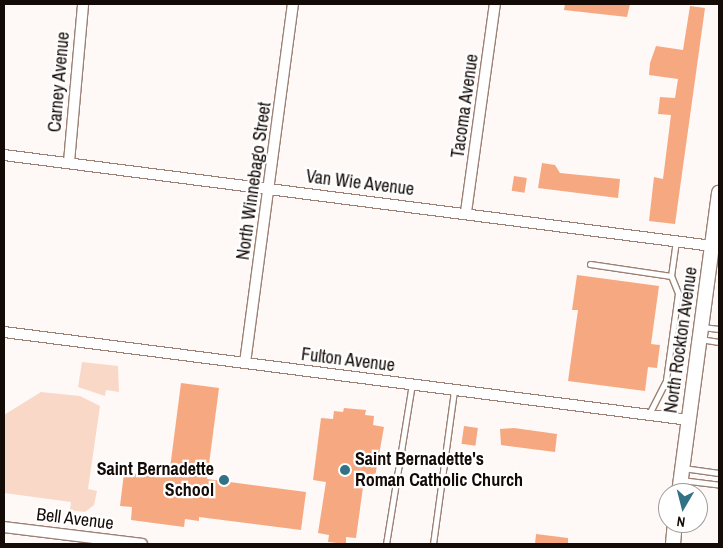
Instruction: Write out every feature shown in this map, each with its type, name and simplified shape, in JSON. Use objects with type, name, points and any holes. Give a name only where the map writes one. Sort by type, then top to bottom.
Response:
[{"type":"main road","name":"North Rockton Avenue","points":[[681,480],[719,192]]},
{"type":"street","name":"Carney Avenue","points":[[69,162],[83,4]]},
{"type":"street","name":"North Winnebago Street","points":[[245,363],[270,188],[293,4]]},
{"type":"street","name":"Tacoma Avenue","points":[[466,212],[495,4]]},
{"type":"street","name":"Van Wie Avenue","points":[[4,155],[466,212],[712,246]]},
{"type":"street","name":"Fulton Avenue","points":[[4,332],[689,420]]},
{"type":"street","name":"Bell Avenue","points":[[4,527],[142,544]]},
{"type":"lane","points":[[649,414],[666,380],[678,293],[671,276],[676,241]]},
{"type":"lane","points":[[590,264],[671,276]]},
{"type":"lane","points":[[701,333],[719,329]]},
{"type":"lane","points":[[701,333],[719,342]]},
{"type":"lane","points":[[386,544],[412,384]]},
{"type":"lane","points":[[433,544],[454,390]]},
{"type":"lane","points":[[681,480],[719,473]]},
{"type":"lane","points":[[681,480],[719,485]]},
{"type":"shaded area","points":[[82,362],[118,366],[119,392],[106,390],[105,396],[78,387]]},
{"type":"shaded area","points":[[41,392],[80,396],[100,406],[88,489],[97,491],[94,505],[85,512],[70,510],[71,502],[4,493],[4,415]]},
{"type":"building","points":[[565,4],[630,4],[627,17],[564,10]]},
{"type":"building","points":[[690,6],[705,8],[675,224],[649,221],[654,177],[663,179],[671,115],[658,114],[660,97],[675,98],[678,79],[649,75],[650,63],[656,46],[683,50]]},
{"type":"building","points":[[542,163],[555,165],[560,173],[620,179],[618,198],[538,188]]},
{"type":"building","points":[[514,176],[527,178],[524,193],[512,191]]},
{"type":"building","points":[[577,275],[659,286],[651,344],[660,345],[657,368],[648,367],[645,391],[568,381],[578,310],[572,310]]},
{"type":"building","points":[[181,383],[219,388],[207,479],[306,492],[301,530],[199,517],[199,521],[185,519],[184,527],[131,520],[132,507],[120,506],[124,473],[169,476]]},
{"type":"building","name":"Saint Bernadette's Roman Catholic Church","points":[[344,408],[366,410],[365,415],[374,416],[373,425],[384,427],[373,488],[363,487],[356,538],[346,537],[346,544],[328,542],[329,535],[318,533],[326,482],[313,480],[321,418],[333,419],[334,411],[343,412]]},
{"type":"building","points":[[464,426],[478,428],[475,446],[461,444]]},
{"type":"building","points":[[514,428],[557,434],[555,452],[501,445],[500,429]]},
{"type":"building","points":[[536,534],[568,538],[568,544],[535,544]]},
{"type":"place","name":"Saint Bernadette's Roman Catholic Church","points":[[345,470]]},
{"type":"place","name":"Saint Bernadette School","points":[[224,480]]}]
